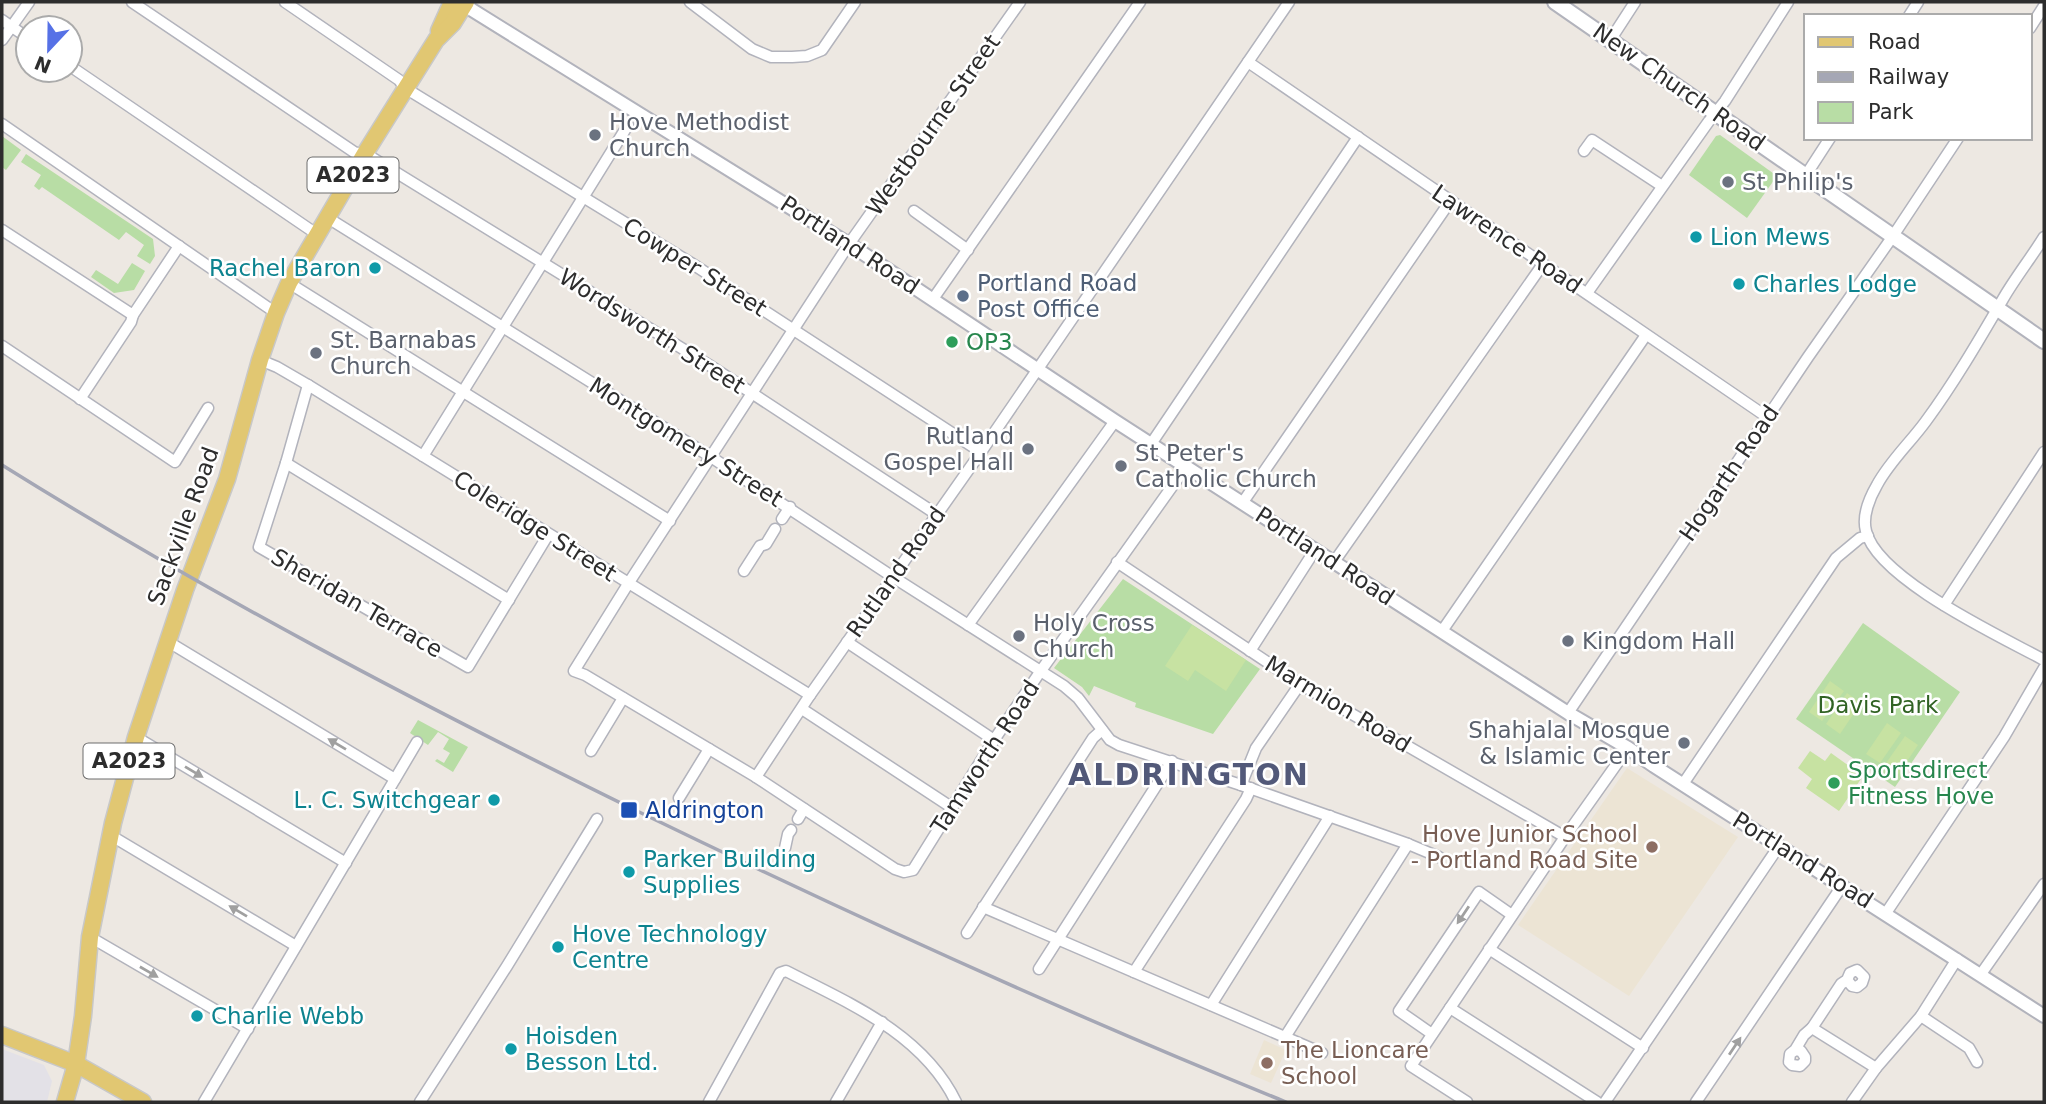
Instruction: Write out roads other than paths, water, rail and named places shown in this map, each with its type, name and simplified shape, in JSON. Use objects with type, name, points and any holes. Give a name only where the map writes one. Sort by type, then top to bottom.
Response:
[{"type":"main road","name":"New Church Road","points":[[1555,2],[2044,341]]},
{"type":"main road","name":"Sackville Road","points":[[76,1065],[90,937],[110,835],[136,737],[167,641],[226,479],[276,313],[289,283],[364,155],[436,40],[443,18],[460,3]]},
{"type":"main road","points":[[2,1035],[76,1065],[143,1102]]},
{"type":"main road","name":"A2023","points":[[65,1102],[76,1065]]},
{"type":"street","points":[[2,40],[29,2]]},
{"type":"street","name":"Wordsworth Street","points":[[132,2],[354,152],[371,157],[542,262],[753,394],[936,514]]},
{"type":"street","name":"Cowper Street","points":[[285,2],[399,80],[405,88],[794,329],[981,452]]},
{"type":"street","points":[[690,2],[752,49],[771,57],[792,57],[807,56],[822,50],[855,2]]},
{"type":"street","name":"Westbourne Street","points":[[623,698],[574,671],[849,244],[1020,2]]},
{"type":"street","points":[[933,299],[1140,2]]},
{"type":"street","name":"Rutland Road","points":[[756,777],[1289,2]]},
{"type":"street","points":[[1611,39],[1635,2]]},
{"type":"street","points":[[1587,293],[1716,112],[1788,2]]},
{"type":"street","name":"Portland Road","points":[[460,3],[849,244],[1186,467],[2044,1016]]},
{"type":"street","points":[[2032,25],[2044,6]]},
{"type":"street","points":[[2,20],[14,28]]},
{"type":"street","name":"Lawrence Road","points":[[1248,62],[1767,417]]},
{"type":"street","points":[[84,76],[318,235]]},
{"type":"street","points":[[2,124],[276,313]]},
{"type":"street","points":[[423,456],[628,125]]},
{"type":"street","points":[[1151,444],[1358,137]]},
{"type":"street","points":[[1584,151],[1592,140],[1662,187]]},
{"type":"street","points":[[1806,175],[1829,140]]},
{"type":"street","name":"Hogarth Road","points":[[1568,713],[1957,140]]},
{"type":"street","points":[[1243,502],[1451,201]]},
{"type":"street","points":[[914,211],[968,250]]},
{"type":"street","name":"Montgomery Street","points":[[328,218],[790,507],[1063,686],[1078,698],[1102,730]]},
{"type":"street","points":[[2,230],[133,315]]},
{"type":"street","points":[[2044,237],[1926,421],[1884,474],[1876,487],[1865,521],[1868,536],[1884,559],[1912,585],[2044,660]]},
{"type":"street","points":[[80,399],[179,246]]},
{"type":"street","points":[[1334,562],[1543,264]]},
{"type":"street","points":[[289,283],[670,521]]},
{"type":"street","points":[[1442,631],[1646,335]]},
{"type":"street","points":[[2,345],[175,462],[208,408]]},
{"type":"street","name":"Coleridge Street","points":[[260,360],[307,385],[810,695]]},
{"type":"street","name":"Sheridan Terrace","points":[[307,385],[260,547],[468,667],[548,535]]},
{"type":"street","points":[[968,625],[1115,421]]},
{"type":"street","points":[[1944,605],[2044,452]]},
{"type":"street","points":[[286,463],[509,600]]},
{"type":"street","name":"Tamworth Road","points":[[804,809],[895,869],[904,872],[913,870],[1040,672],[1186,467]]},
{"type":"street","points":[[782,519],[790,507]]},
{"type":"street","points":[[744,570],[760,545],[766,544],[775,529]]},
{"type":"street","points":[[1683,784],[1836,558],[1860,538],[1868,536]]},
{"type":"street","points":[[1250,651],[1315,550]]},
{"type":"street","name":"Marmion Road","points":[[1116,562],[1300,684],[1565,837]]},
{"type":"street","points":[[167,641],[395,779]]},
{"type":"street","points":[[847,642],[994,740]]},
{"type":"street","points":[[1886,913],[2004,737],[2044,668]]},
{"type":"street","points":[[1134,972],[1246,799],[1246,786],[1256,748],[1300,684]]},
{"type":"street","points":[[591,751],[623,698],[756,777],[804,809],[798,819]]},
{"type":"street","points":[[802,709],[951,807]]},
{"type":"street","points":[[967,933],[1093,738],[1102,730],[1110,740],[1119,745],[1331,816],[1439,858]]},
{"type":"street","points":[[136,737],[346,863]]},
{"type":"street","points":[[204,1102],[417,742]]},
{"type":"street","points":[[1467,1102],[1411,1066],[1628,748]]},
{"type":"street","points":[[678,798],[709,749]]},
{"type":"street","points":[[1039,969],[1172,761]]},
{"type":"street","points":[[1211,1005],[1331,816]]},
{"type":"street","points":[[420,1102],[597,819]]},
{"type":"street","points":[[785,848],[791,830]]},
{"type":"street","points":[[110,835],[296,946]]},
{"type":"street","points":[[1285,1037],[1408,844]]},
{"type":"street","points":[[1605,1102],[1779,846]]},
{"type":"street","points":[[1981,974],[2044,884]]},
{"type":"street","points":[[1696,1102],[1842,886]]},
{"type":"street","points":[[1432,1034],[1399,1011],[1464,914],[1479,892],[1513,915]]},
{"type":"street","points":[[984,907],[1322,1053]]},
{"type":"street","points":[[90,937],[248,1029]]},
{"type":"street","points":[[1489,950],[1643,1048]]},
{"type":"street","points":[[1852,1102],[1876,1068],[1921,1016],[1957,959]]},
{"type":"street","points":[[709,1102],[780,973],[786,971],[882,1022],[933,1067],[956,1102]]},
{"type":"street","points":[[1795,1050],[1847,980]]},
{"type":"street","points":[[1450,1008],[1597,1102]]},
{"type":"street","points":[[1921,1016],[1969,1048],[1977,1062]]},
{"type":"street","points":[[836,1102],[882,1022]]},
{"type":"street","points":[[1812,1028],[1876,1068]]},
{"type":"railway","points":[[2,465],[235,602],[393,688],[554,770],[715,849],[958,962],[1286,1102]]},
{"type":"place","name":"Hove Methodist Church","points":[[595,135]]},
{"type":"place","name":"St Philip's","points":[[1728,182]]},
{"type":"place","name":"Lion Mews","points":[[1696,237]]},
{"type":"place","name":"Rachel Baron","points":[[375,268]]},
{"type":"place","name":"Charles Lodge","points":[[1739,284]]},
{"type":"place","name":"Portland Road Post Office","points":[[963,296]]},
{"type":"place","name":"OP3","points":[[952,342]]},
{"type":"place","name":"St. Barnabas Church","points":[[316,353]]},
{"type":"place","name":"Rutland Gospel Hall","points":[[1028,449]]},
{"type":"place","name":"St Peter's Catholic Church","points":[[1121,466]]},
{"type":"place","name":"Holy Cross Church","points":[[1019,636]]},
{"type":"place","name":"Kingdom Hall","points":[[1568,641]]},
{"type":"place","name":"Shahjalal Mosque & Islamic Center","points":[[1684,743]]},
{"type":"place","name":"Sportsdirect Fitness Hove","points":[[1834,783]]},
{"type":"place","name":"L. C. Switchgear","points":[[494,800]]},
{"type":"place","name":"Aldrington","points":[[629,810]]},
{"type":"place","name":"Hove Junior School - Portland Road Site","points":[[1652,847]]},
{"type":"place","name":"Parker Building Supplies","points":[[629,872]]},
{"type":"place","name":"Hove Technology Centre","points":[[558,947]]},
{"type":"place","name":"Charlie Webb","points":[[197,1016]]},
{"type":"place","name":"Hoisden Besson Ltd.","points":[[511,1049]]},
{"type":"place","name":"The Lioncare School","points":[[1267,1063]]},
{"type":"district","name":"ALDRINGTON","points":[[1189,774]]},
{"type":"park label","name":"Davis Park","points":[[1878,705]]}]
